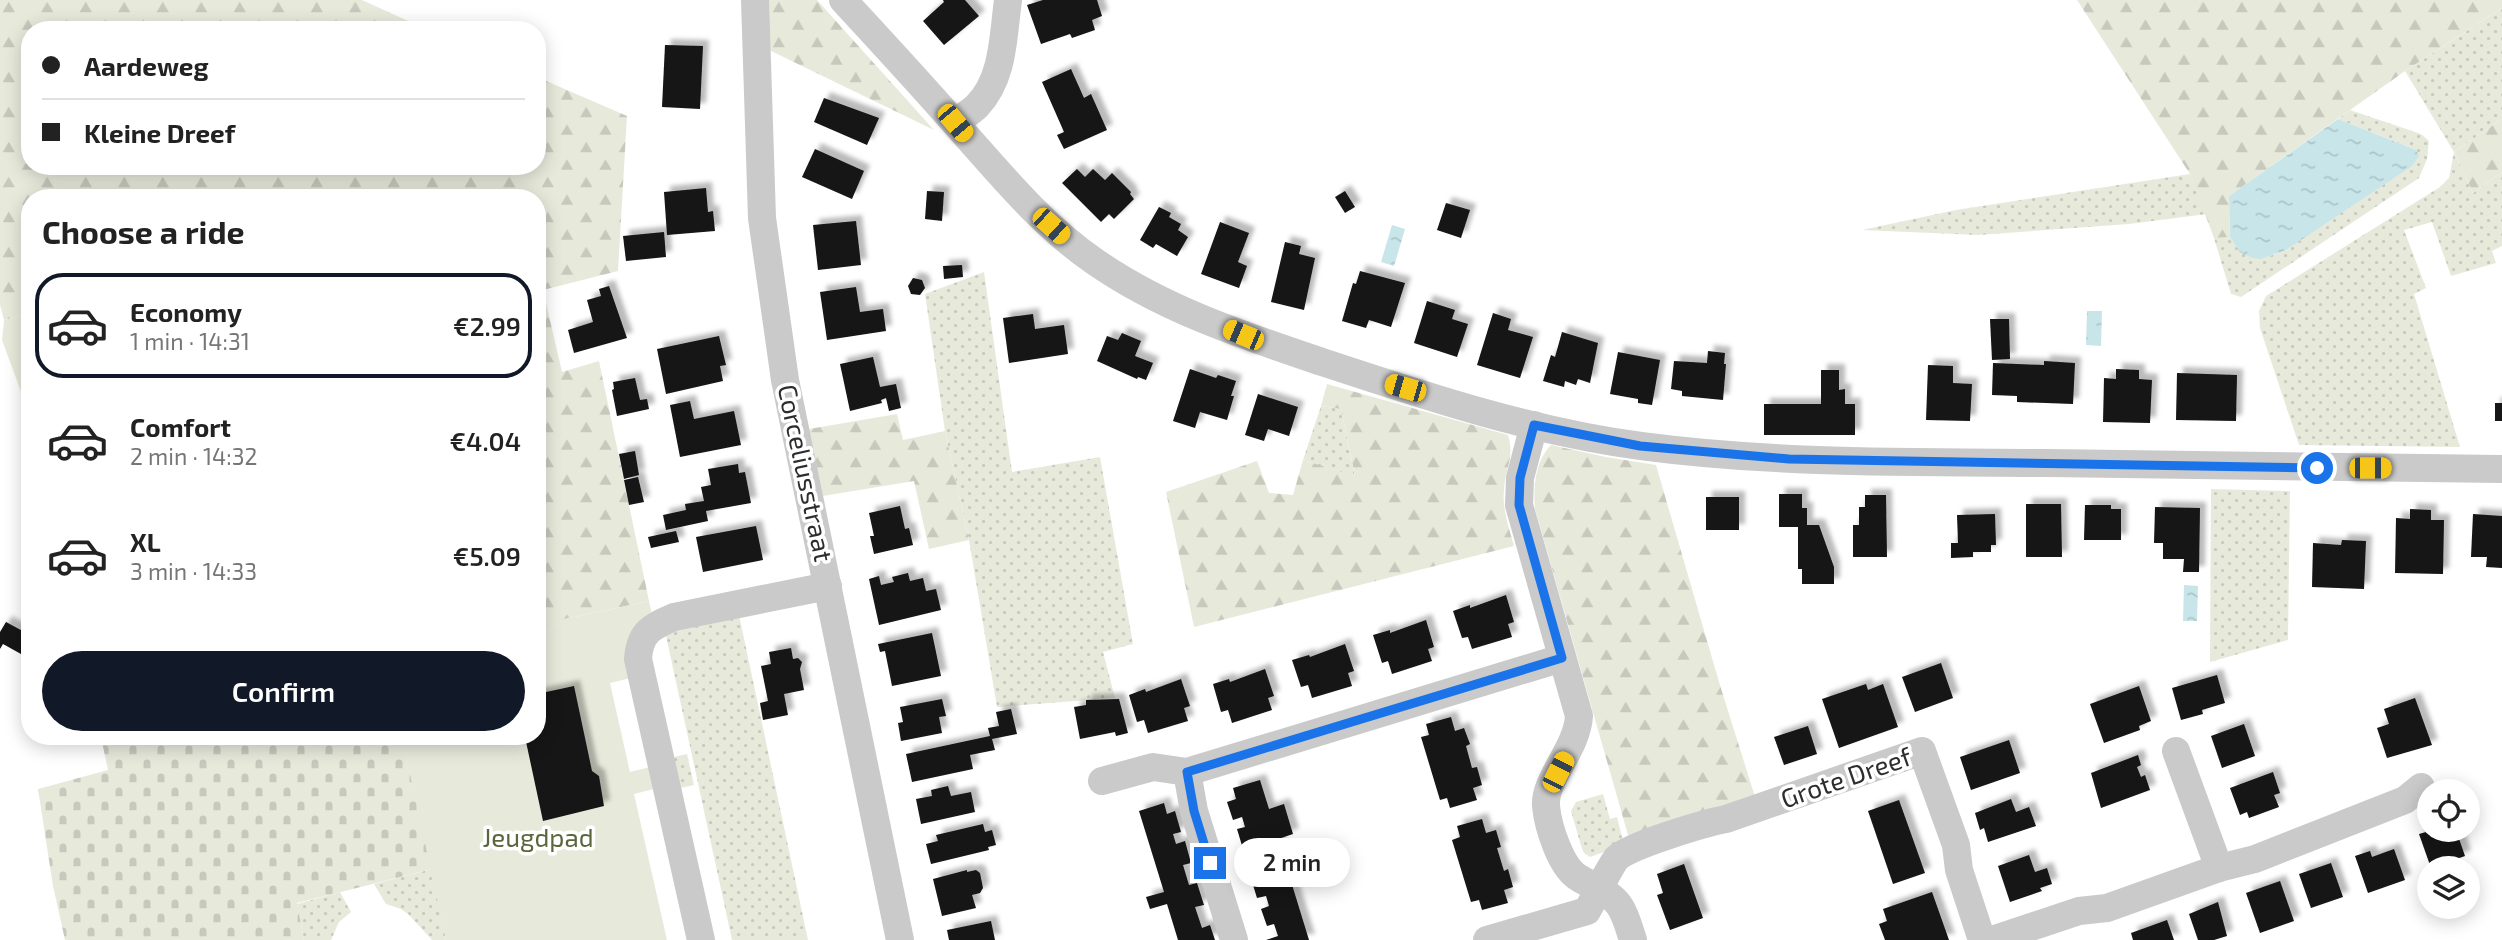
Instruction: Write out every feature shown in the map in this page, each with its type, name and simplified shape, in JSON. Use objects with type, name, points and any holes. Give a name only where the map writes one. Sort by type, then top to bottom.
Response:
[{"type":"street","name":"Corceliusstraat","points":[[755,0],[762,218],[786,380],[900,940]]},
{"type":"street","points":[[843,0],[993,168],[1051,226],[1073,247],[1128,284],[1243,335],[1379,381],[1534,425],[1640,446],[1789,459],[2502,469]]},
{"type":"street","points":[[955,123],[977,106],[990,89],[998,72],[1008,0]]},
{"type":"street","points":[[1534,425],[1520,478],[1519,505],[1579,716],[1576,736],[1549,790],[1547,812],[1566,867],[1620,905],[1633,940]]},
{"type":"street","points":[[701,940],[638,659],[639,643],[652,627],[674,617],[828,586]]},
{"type":"street","points":[[1102,781],[1153,767],[1187,772],[1562,658]]},
{"type":"street","name":"Grote Dreef","points":[[1600,890],[1617,858],[1637,849],[1701,823],[1726,819],[1922,751],[1956,845],[1959,870],[1982,940]]},
{"type":"street","points":[[2176,751],[2219,868]]},
{"type":"street","points":[[1187,772],[1194,811],[1234,940]]},
{"type":"street","points":[[1992,940],[2078,911],[2107,908],[2219,868],[2255,859],[2405,800],[2417,790]]},
{"type":"street","points":[[1487,940],[1587,911],[1600,890]]},
{"type":"green space","points":[[0,0],[362,0],[408,21],[21,21],[21,175],[546,175],[546,81],[627,116],[618,271],[546,289],[546,189],[21,189],[21,316],[4,320],[0,305]]},
{"type":"green space","points":[[769,0],[817,0],[934,130],[769,50]]},
{"type":"green space","points":[[2077,0],[2502,0],[2502,8],[2405,71],[2229,196],[2230,237],[2214,238],[2190,174]]},
{"type":"green space","points":[[2502,8],[2502,119],[2454,152],[2405,71]]},
{"type":"green space","points":[[2350,110],[2421,134],[2429,141],[2427,159],[2419,178],[2241,297],[2231,294],[2214,238],[2230,237],[2243,252],[2254,258],[2286,250],[2416,150],[2338,119]]},
{"type":"green space","points":[[2502,119],[2502,172],[2473,193],[2454,152]]},
{"type":"green space","points":[[2454,152],[2473,193],[2502,172],[2502,246],[2492,251],[2496,263],[2451,276],[2432,222],[2404,230],[2426,288],[2414,294],[2460,447],[2299,445],[2260,328],[2259,311],[2266,296],[2440,187],[2449,178]]},
{"type":"green space","points":[[2190,174],[2207,214],[2129,224],[1978,235],[1862,230],[1956,210]]},
{"type":"green space","points":[[984,272],[1012,472],[1100,457],[1133,644],[1103,652],[1115,698],[997,707],[969,540],[945,431],[925,294]]},
{"type":"green space","points":[[546,303],[562,372],[599,361],[649,601],[565,619],[546,633]]},
{"type":"green space","points":[[21,316],[21,392],[2,340],[4,320]]},
{"type":"green space","points":[[1327,384],[1508,435],[1510,450],[1504,504],[1514,546],[1194,627],[1166,492],[1257,461],[1269,493],[1293,495],[1303,460],[1355,476],[1341,409],[1321,406]]},
{"type":"green space","points":[[1321,406],[1341,409],[1355,477],[1303,460]]},
{"type":"green space","points":[[897,414],[903,440],[945,431],[969,540],[929,549],[914,481],[823,496],[809,429]]},
{"type":"green space","points":[[1551,445],[1656,465],[1756,800],[1630,842],[1535,509],[1536,475],[1541,459]]},
{"type":"green space","points":[[2211,489],[2290,491],[2288,640],[2210,662]]},
{"type":"green space","name":"Jeugdpad","points":[[649,601],[652,615],[631,678],[610,683],[630,772],[650,767],[654,789],[634,794],[667,940],[446,940],[404,745],[546,745],[546,633],[565,619]]},
{"type":"green space","points":[[739,615],[808,940],[732,940],[665,631]]},
{"type":"green space","points":[[103,745],[404,745],[432,869],[297,903],[304,940],[65,940],[53,886],[38,789],[108,770]]},
{"type":"green space","points":[[687,754],[694,785],[676,789],[669,758]]},
{"type":"green space","points":[[1603,794],[1610,819],[1617,817],[1624,845],[1590,857],[1582,849],[1571,811],[1576,802]]},
{"type":"green space","points":[[432,869],[446,940],[432,940],[409,915],[386,904],[374,884]]},
{"type":"green space","points":[[340,892],[351,912],[339,922],[331,940],[304,940],[297,904]]},
{"type":"water","points":[[2338,119],[2416,150],[2419,156],[2412,166],[2286,250],[2261,259],[2240,252],[2230,237],[2229,196]]},
{"type":"water","points":[[1392,225],[1405,229],[1394,266],[1381,262]]},
{"type":"water","points":[[2087,311],[2102,311],[2101,346],[2086,345]]},
{"type":"water","points":[[2184,585],[2198,586],[2197,621],[2183,621]]},
{"type":"building","points":[[943,0],[965,0],[979,16],[944,45],[923,21],[944,2]]},
{"type":"building","points":[[1043,0],[1097,0],[1102,16],[1092,20],[1095,30],[1072,38],[1070,34],[1041,44],[1027,5]]},
{"type":"building","points":[[665,45],[703,46],[700,109],[662,107]]},
{"type":"building","points":[[1071,69],[1084,98],[1091,94],[1107,130],[1064,149],[1057,135],[1064,132],[1042,82]]},
{"type":"building","points":[[824,98],[879,118],[867,145],[814,122]]},
{"type":"building","points":[[815,149],[864,171],[852,199],[802,177]]},
{"type":"building","points":[[1077,169],[1085,177],[1093,169],[1105,180],[1112,173],[1131,192],[1134,199],[1114,219],[1109,214],[1101,222],[1062,183]]},
{"type":"building","points":[[706,188],[708,212],[713,211],[715,231],[667,235],[664,192]]},
{"type":"building","points":[[927,191],[944,192],[942,221],[925,219]]},
{"type":"building","points":[[1345,191],[1355,207],[1345,213],[1335,197]]},
{"type":"building","points":[[1446,203],[1470,210],[1461,238],[1437,230]]},
{"type":"building","points":[[1159,207],[1171,213],[1169,217],[1181,224],[1178,230],[1188,237],[1177,256],[1156,244],[1153,248],[1140,240]]},
{"type":"building","points":[[856,221],[861,265],[818,270],[813,225]]},
{"type":"building","points":[[1220,222],[1249,233],[1238,262],[1247,266],[1239,288],[1201,274]]},
{"type":"building","points":[[664,232],[666,257],[626,261],[623,236]]},
{"type":"building","points":[[1285,242],[1301,246],[1299,254],[1315,258],[1304,310],[1271,302]]},
{"type":"building","points":[[962,265],[963,277],[944,279],[943,266]]},
{"type":"building","points":[[1360,271],[1405,283],[1391,327],[1369,320],[1366,328],[1342,321],[1353,283],[1356,284]]},
{"type":"building","points":[[913,278],[922,280],[925,288],[920,295],[911,294],[908,286]]},
{"type":"building","points":[[609,286],[627,338],[574,353],[568,330],[593,322],[587,300],[601,296],[599,289]]},
{"type":"building","points":[[856,287],[860,312],[883,309],[886,331],[827,340],[820,292]]},
{"type":"building","points":[[1427,301],[1455,310],[1452,319],[1468,324],[1457,357],[1414,343]]},
{"type":"building","points":[[1493,313],[1511,319],[1508,330],[1533,337],[1520,378],[1477,365]]},
{"type":"building","points":[[1033,314],[1035,329],[1064,325],[1068,354],[1009,363],[1003,318]]},
{"type":"building","points":[[1990,319],[2009,319],[2010,359],[1992,360]]},
{"type":"building","points":[[1562,332],[1598,343],[1590,383],[1578,379],[1576,385],[1565,381],[1564,387],[1543,381],[1551,355],[1555,357]]},
{"type":"building","points":[[1122,333],[1141,341],[1135,356],[1153,363],[1146,380],[1137,379],[1097,361],[1107,336],[1118,340]]},
{"type":"building","points":[[719,336],[726,365],[720,366],[723,381],[666,394],[657,349]]},
{"type":"building","points":[[1708,351],[1725,353],[1723,400],[1682,396],[1682,391],[1671,389],[1674,361],[1707,363]]},
{"type":"building","points":[[1618,352],[1660,360],[1652,405],[1638,403],[1638,399],[1610,394]]},
{"type":"building","points":[[873,357],[880,387],[896,384],[901,408],[889,411],[886,398],[881,400],[882,403],[850,411],[840,364]]},
{"type":"building","points":[[2044,361],[2075,363],[2073,404],[2017,402],[2017,396],[1992,395],[1993,363],[2044,365]]},
{"type":"building","points":[[1928,365],[1953,366],[1953,383],[1972,384],[1970,421],[1926,420]]},
{"type":"building","points":[[1190,369],[1216,378],[1218,375],[1236,381],[1227,420],[1200,412],[1195,428],[1173,421]]},
{"type":"building","points":[[2116,369],[2139,370],[2139,379],[2152,380],[2150,423],[2103,422],[2104,378],[2116,379]]},
{"type":"building","points":[[1821,370],[1839,370],[1839,390],[1845,389],[1845,404],[1855,404],[1855,435],[1764,435],[1764,404],[1821,404]]},
{"type":"building","points":[[2177,373],[2237,375],[2236,421],[2176,420]]},
{"type":"building","points":[[635,378],[640,400],[647,399],[649,409],[617,416],[613,382]]},
{"type":"building","points":[[1258,394],[1298,407],[1289,436],[1268,429],[1264,441],[1245,435]]},
{"type":"building","points":[[690,401],[694,419],[734,411],[741,445],[680,457],[670,405]]},
{"type":"building","points":[[2495,403],[2502,403],[2502,421],[2495,421]]},
{"type":"building","points":[[635,451],[639,475],[624,479],[619,454]]},
{"type":"building","points":[[738,464],[739,473],[745,472],[751,503],[706,511],[708,521],[666,530],[663,515],[686,510],[685,504],[704,501],[701,487],[711,485],[708,469]]},
{"type":"building","points":[[638,477],[644,502],[629,505],[624,480]]},
{"type":"building","points":[[1779,494],[1802,494],[1802,508],[1807,508],[1807,525],[1819,525],[1834,567],[1834,584],[1802,584],[1802,569],[1798,569],[1798,527],[1779,527]]},
{"type":"building","points":[[1865,495],[1886,495],[1887,557],[1853,557],[1853,525],[1859,525],[1859,507],[1865,507]]},
{"type":"building","points":[[1706,497],[1739,497],[1739,530],[1706,530]]},
{"type":"building","points":[[2026,504],[2061,504],[2062,557],[2026,557]]},
{"type":"building","points":[[2085,505],[2111,505],[2111,509],[2121,509],[2121,540],[2084,540]]},
{"type":"building","points":[[900,506],[905,529],[909,528],[913,545],[874,554],[870,536],[874,536],[869,513]]},
{"type":"building","points":[[2155,507],[2200,508],[2199,572],[2183,572],[2184,559],[2163,559],[2163,543],[2154,543]]},
{"type":"building","points":[[2410,509],[2431,510],[2431,520],[2444,520],[2443,574],[2395,573],[2396,518],[2410,519]]},
{"type":"building","points":[[1995,514],[1996,545],[1991,545],[1991,552],[1973,552],[1973,557],[1951,558],[1951,543],[1958,543],[1957,515]]},
{"type":"building","points":[[2473,514],[2502,516],[2502,568],[2486,567],[2487,557],[2471,557]]},
{"type":"building","points":[[756,526],[763,560],[703,572],[696,537]]},
{"type":"building","points":[[676,531],[679,542],[651,548],[648,537]]},
{"type":"building","points":[[2342,540],[2366,541],[2364,589],[2312,587],[2313,543],[2341,545]]},
{"type":"building","points":[[908,573],[910,581],[923,578],[926,591],[936,589],[941,610],[879,625],[869,579],[879,576],[881,585],[894,582],[892,577]]},
{"type":"building","points":[[1506,595],[1514,622],[1508,624],[1512,637],[1472,649],[1468,637],[1462,638],[1453,611]]},
{"type":"building","points":[[1426,620],[1434,647],[1428,649],[1432,661],[1392,674],[1388,661],[1382,663],[1373,635],[1390,630],[1390,633]]},
{"type":"building","points":[[6,622],[21,630],[21,654],[3,644],[0,649],[0,632]]},
{"type":"building","points":[[932,633],[941,676],[892,686],[885,651],[880,652],[878,644]]},
{"type":"building","points":[[1345,644],[1354,671],[1348,673],[1352,686],[1312,698],[1308,685],[1301,687],[1292,660],[1309,655],[1310,657]]},
{"type":"building","points":[[791,648],[793,659],[798,658],[802,662],[800,669],[804,690],[784,694],[788,715],[763,720],[760,703],[768,701],[761,666],[771,664],[769,652]]},
{"type":"building","points":[[1941,663],[1953,698],[1915,712],[1902,677]]},
{"type":"building","points":[[1265,669],[1274,696],[1268,698],[1272,710],[1232,723],[1228,710],[1221,712],[1213,684],[1229,679],[1230,682]]},
{"type":"building","points":[[2217,675],[2225,703],[2202,710],[2203,714],[2181,720],[2172,688]]},
{"type":"building","points":[[1181,679],[1190,706],[1184,708],[1188,721],[1148,733],[1144,720],[1137,722],[1129,695],[1145,689],[1146,692]]},
{"type":"building","points":[[1866,684],[1868,690],[1883,684],[1898,727],[1839,748],[1822,699]]},
{"type":"building","points":[[574,686],[592,771],[599,776],[604,806],[543,821],[527,745],[546,745],[546,692]]},
{"type":"building","points":[[2139,686],[2151,721],[2139,726],[2140,730],[2104,743],[2090,704]]},
{"type":"building","points":[[2415,698],[2432,745],[2387,758],[2377,728],[2389,724],[2384,709]]},
{"type":"building","points":[[942,699],[946,716],[939,717],[942,733],[901,741],[898,723],[903,722],[900,707]]},
{"type":"building","points":[[1119,699],[1128,733],[1116,736],[1115,732],[1080,739],[1074,707],[1086,705],[1086,700]]},
{"type":"building","points":[[1011,709],[1017,734],[992,739],[995,750],[970,755],[973,769],[912,782],[906,754],[990,736],[988,728],[999,726],[996,712]]},
{"type":"building","points":[[1451,717],[1455,731],[1464,728],[1470,744],[1466,746],[1472,768],[1477,767],[1482,785],[1473,788],[1477,800],[1450,808],[1447,798],[1440,800],[1421,737],[1429,735],[1426,724]]},
{"type":"building","points":[[2244,724],[2255,756],[2222,768],[2211,736]]},
{"type":"building","points":[[1808,726],[1817,754],[1784,765],[1774,737]]},
{"type":"building","points":[[2009,740],[2020,773],[1971,790],[1960,757]]},
{"type":"building","points":[[2138,755],[2141,765],[2137,767],[2141,777],[2145,775],[2150,790],[2101,808],[2091,773]]},
{"type":"building","points":[[2273,772],[2280,793],[2274,795],[2279,807],[2249,818],[2247,812],[2240,815],[2230,788]]},
{"type":"building","points":[[1260,780],[1269,809],[1284,804],[1293,834],[1278,839],[1309,940],[1266,940],[1278,936],[1274,924],[1267,926],[1261,909],[1269,906],[1266,896],[1257,898],[1245,859],[1254,856],[1251,847],[1243,849],[1237,829],[1245,827],[1242,817],[1233,820],[1227,802],[1236,799],[1233,788]]},
{"type":"building","points":[[948,786],[951,796],[971,792],[975,812],[921,824],[916,799],[932,796],[931,790]]},
{"type":"building","points":[[2011,799],[2016,812],[2029,807],[2036,826],[1988,842],[1984,828],[1980,830],[1975,813]]},
{"type":"building","points":[[1899,800],[1925,873],[1893,884],[1868,811]]},
{"type":"building","points":[[1164,803],[1167,814],[1175,811],[1181,832],[1173,834],[1176,844],[1185,841],[1191,863],[1183,865],[1189,885],[1197,883],[1204,905],[1195,907],[1202,928],[1210,925],[1215,940],[1178,940],[1167,904],[1150,909],[1146,897],[1164,892],[1139,811]]},
{"type":"building","points":[[1482,819],[1486,833],[1496,830],[1501,847],[1497,848],[1504,871],[1508,869],[1513,887],[1504,890],[1508,903],[1482,910],[1479,900],[1471,902],[1452,840],[1460,837],[1457,826]]},
{"type":"building","points":[[983,824],[985,832],[992,830],[996,845],[988,847],[989,850],[931,864],[926,844],[938,841],[936,835]]},
{"type":"building","points":[[2422,842],[2460,842],[2465,856],[2427,856]]},
{"type":"building","points":[[2394,849],[2405,880],[2368,893],[2355,856],[2370,851],[2372,857]]},
{"type":"building","points":[[2029,855],[2035,872],[2047,868],[2052,884],[2040,888],[2042,891],[2010,902],[1998,866]]},
{"type":"building","points":[[2331,863],[2343,897],[2311,908],[2299,874]]},
{"type":"building","points":[[1684,864],[1703,918],[1670,930],[1657,895],[1663,893],[1657,874]]},
{"type":"building","points":[[967,870],[980,873],[983,888],[980,893],[972,895],[976,908],[942,916],[933,879]]},
{"type":"building","points":[[2280,881],[2294,921],[2260,933],[2246,893]]},
{"type":"building","points":[[1932,892],[1949,940],[1885,940],[1879,924],[1887,921],[1883,909]]},
{"type":"building","points":[[2218,902],[2227,936],[2214,940],[2198,940],[2189,914]]},
{"type":"building","points":[[2167,920],[2174,940],[2133,940],[2131,933]]},
{"type":"building","points":[[991,921],[995,940],[949,940],[947,930]]},
{"type":"route","points":[[1210,863],[1194,811],[1187,772],[1562,658],[1519,505],[1520,478],[1534,425],[1640,446],[1789,459],[2317,468]]}]
